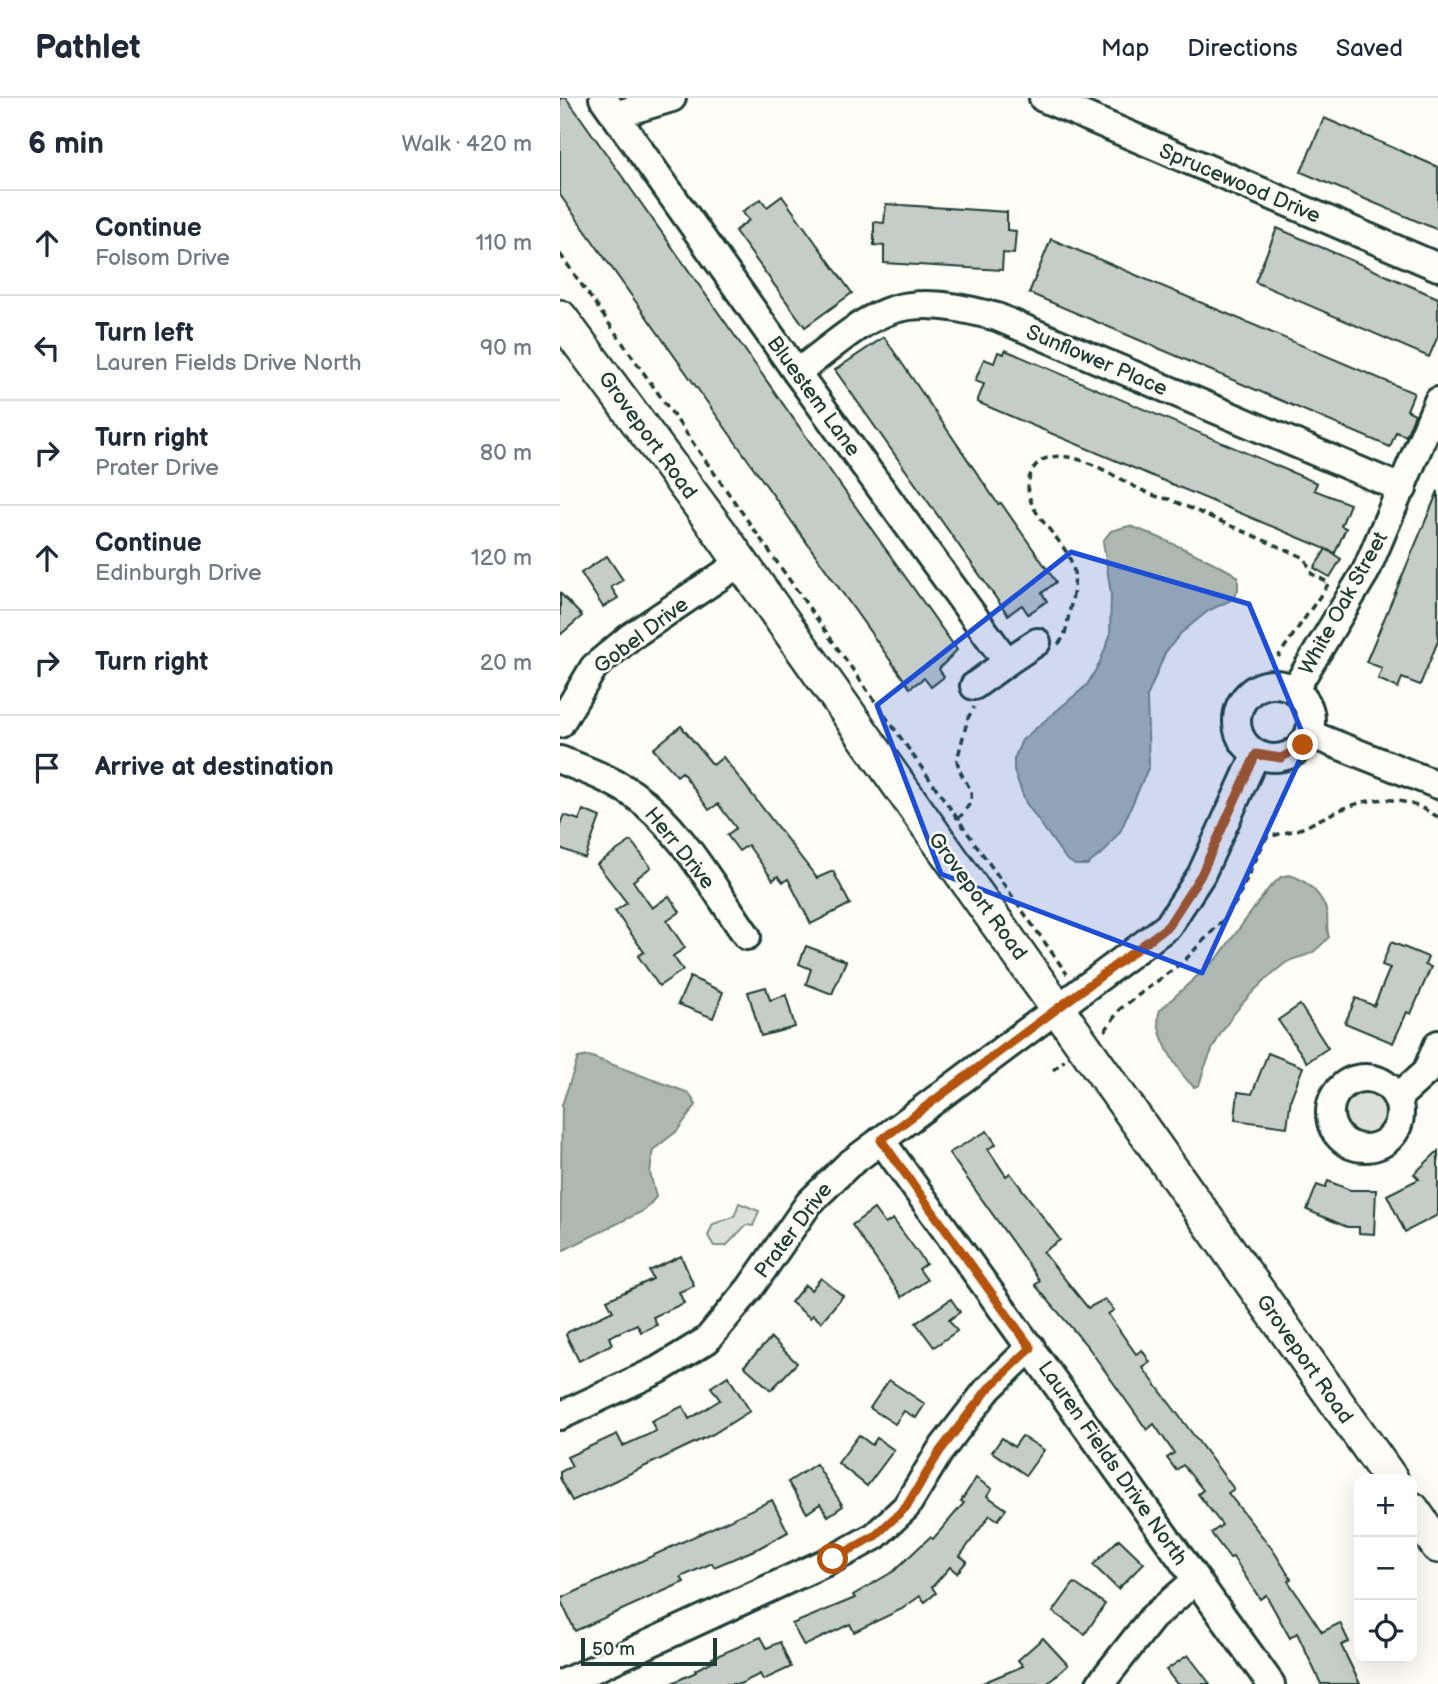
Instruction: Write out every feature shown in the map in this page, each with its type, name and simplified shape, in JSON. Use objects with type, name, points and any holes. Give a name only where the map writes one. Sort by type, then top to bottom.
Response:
[{"type":"main road","name":"Groveport Road","points":[[560,317],[740,563],[1068,998],[1085,1046],[1387,1474]]},
{"type":"main road","points":[[1417,1516],[1438,1546]]},
{"type":"street","points":[[609,106],[672,98]]},
{"type":"street","name":"Sprucewood Drive","points":[[1042,98],[1438,267]]},
{"type":"street","name":"Bluestem Lane","points":[[609,106],[797,373],[1007,662]]},
{"type":"street","name":"Sunflower Place","points":[[797,373],[880,313],[912,304],[953,305],[998,317],[1402,489]]},
{"type":"street","name":"White Oak Street","points":[[1295,689],[1366,571],[1438,401]]},
{"type":"street","name":"Gobel Drive","points":[[560,724],[577,690],[594,667],[630,637],[740,563]]},
{"type":"street","points":[[977,694],[1007,662],[1044,645]]},
{"type":"street","points":[[1284,684],[1295,689],[1310,709],[1310,734],[1303,745],[1281,758],[1256,754],[1246,746],[1237,724],[1242,701],[1260,686],[1284,684]]},
{"type":"street","points":[[1310,734],[1438,785]]},
{"type":"street","name":"Prater Drive","points":[[560,1416],[658,1370],[707,1340],[750,1289],[809,1203],[848,1165],[1068,998],[1168,926],[1201,875],[1256,754]]},
{"type":"street","name":"Herr Drive","points":[[560,760],[632,794],[657,816],[682,844],[747,936]]},
{"type":"street","points":[[1397,1098],[1426,1072],[1438,1044]]},
{"type":"street","name":"Lauren Fields Drive North","points":[[881,1140],[1168,1536],[1196,1580],[1265,1671],[1271,1684]]},
{"type":"street","points":[[561,1684],[833,1559],[875,1536],[906,1507],[940,1451],[988,1389],[1031,1348]]},
{"type":"street","points":[[1100,1684],[1152,1618],[1196,1580]]},
{"type":"path","points":[[560,254],[958,819],[1068,998]]},
{"type":"path","points":[[1044,645],[1063,640],[1075,582],[1073,567],[1034,508],[1028,489],[1033,467],[1040,460],[1060,456],[1076,458],[1139,486],[1153,497],[1169,499],[1305,558],[1312,574],[1329,583],[1278,657]]},
{"type":"path","points":[[958,819],[968,808],[972,796],[970,785],[958,766],[957,755],[977,694]]},
{"type":"path","points":[[1053,1070],[1104,1033],[1120,1009],[1184,961],[1211,934],[1236,902],[1265,838],[1300,829],[1343,806],[1378,799],[1411,803],[1438,817]]},
{"type":"highlighted area","points":[[1071,552],[1249,604],[1307,744],[1202,973],[941,874],[877,705]]},
{"type":"shaded area","points":[[1129,526],[1231,572],[1238,577],[1238,590],[1233,599],[1208,611],[1181,633],[1165,653],[1147,697],[1149,766],[1121,830],[1105,851],[1087,865],[1075,865],[1066,859],[1026,803],[1014,771],[1014,759],[1022,740],[1087,685],[1099,664],[1110,636],[1111,594],[1103,541],[1111,531]]},
{"type":"shaded area","points":[[1289,875],[1308,884],[1322,901],[1327,914],[1329,937],[1313,952],[1284,964],[1242,1003],[1212,1049],[1199,1085],[1194,1087],[1174,1062],[1163,1040],[1158,1019],[1160,1010],[1219,956],[1269,888],[1281,877]]},
{"type":"shaded area","points":[[589,1056],[689,1093],[696,1105],[677,1131],[653,1150],[650,1173],[656,1197],[645,1210],[560,1252],[562,1105],[578,1058]]},
{"type":"shaded area","points":[[1367,1090],[1384,1097],[1391,1114],[1384,1131],[1367,1138],[1350,1131],[1343,1114],[1350,1097]]},
{"type":"shaded area","points":[[739,1203],[759,1211],[753,1226],[746,1225],[726,1246],[714,1246],[708,1236],[713,1224],[734,1217]]},
{"type":"building","points":[[560,98],[566,98],[578,114],[957,650],[939,669],[944,677],[931,687],[924,678],[910,688],[560,195]]},
{"type":"building","points":[[1324,118],[1438,167],[1438,230],[1301,172]]},
{"type":"building","points":[[782,196],[852,293],[805,327],[735,231],[749,220],[742,212],[761,199],[767,207]]},
{"type":"building","points":[[886,204],[1007,212],[1007,230],[1016,231],[1014,254],[1003,253],[1002,270],[884,263],[884,246],[874,245],[874,222],[884,223]]},
{"type":"building","points":[[1277,228],[1438,298],[1438,336],[1429,357],[1255,282]]},
{"type":"building","points":[[1051,239],[1414,393],[1407,410],[1415,414],[1406,436],[1396,432],[1390,447],[1029,293]]},
{"type":"building","points":[[884,337],[998,504],[1001,503],[1056,582],[1042,593],[1047,601],[1028,614],[1022,605],[1008,615],[835,370]]},
{"type":"building","points":[[1005,350],[1317,483],[1314,490],[1350,504],[1341,526],[1346,528],[1335,553],[977,402],[984,384],[975,381],[984,359],[994,363],[998,352],[1004,354]]},
{"type":"building","points":[[1438,491],[1438,641],[1420,685],[1402,678],[1398,688],[1378,679],[1382,668],[1366,662]]},
{"type":"building","points":[[1326,549],[1341,559],[1330,577],[1314,568]]},
{"type":"building","points":[[607,556],[623,580],[611,587],[618,598],[603,607],[581,573]]},
{"type":"building","points":[[560,593],[582,616],[560,635]]},
{"type":"building","points":[[681,726],[713,765],[723,757],[817,878],[833,871],[850,904],[811,924],[788,879],[783,882],[778,876],[773,880],[748,845],[739,851],[727,835],[736,828],[718,804],[709,810],[682,772],[677,776],[653,749]]},
{"type":"building","points":[[583,810],[600,817],[585,858],[560,848],[560,824],[564,815],[579,820]]},
{"type":"building","points":[[631,841],[651,867],[633,881],[652,908],[669,896],[680,912],[667,921],[685,948],[673,956],[683,970],[659,986],[638,956],[644,952],[615,911],[627,903],[597,864]]},
{"type":"building","points":[[1391,942],[1428,957],[1425,965],[1431,967],[1411,1014],[1407,1012],[1393,1043],[1345,1023],[1356,998],[1374,1006],[1390,968],[1382,965]]},
{"type":"building","points":[[806,946],[846,961],[832,994],[806,984],[811,969],[799,964]]},
{"type":"building","points":[[690,977],[723,992],[713,1018],[678,1004]]},
{"type":"building","points":[[766,987],[770,1000],[786,995],[795,1027],[761,1036],[748,992]]},
{"type":"building","points":[[1300,1005],[1328,1048],[1307,1062],[1278,1020]]},
{"type":"building","points":[[1268,1053],[1303,1067],[1291,1098],[1287,1127],[1235,1120],[1238,1092],[1252,1094]]},
{"type":"building","points":[[987,1131],[996,1144],[988,1149],[1006,1176],[1010,1173],[1060,1240],[1043,1252],[1088,1308],[1105,1299],[1114,1310],[1108,1314],[1136,1354],[1142,1350],[1150,1362],[1143,1368],[1234,1489],[1228,1493],[1273,1550],[1291,1579],[1288,1581],[1322,1632],[1340,1623],[1349,1642],[1341,1645],[1360,1684],[1321,1684],[1297,1633],[1290,1638],[1266,1595],[1260,1599],[1233,1557],[1230,1558],[1211,1533],[1222,1525],[1198,1494],[1203,1490],[1183,1465],[1176,1470],[1167,1458],[1174,1453],[1154,1424],[1147,1430],[1088,1347],[1035,1285],[1040,1281],[949,1153]]},
{"type":"building","points":[[1438,1151],[1438,1215],[1405,1232],[1387,1195],[1419,1179],[1414,1174]]},
{"type":"building","points":[[1328,1181],[1350,1190],[1376,1190],[1374,1234],[1359,1233],[1359,1227],[1347,1227],[1307,1210],[1317,1185],[1325,1188]]},
{"type":"building","points":[[874,1209],[885,1224],[893,1219],[926,1264],[919,1269],[927,1280],[902,1297],[852,1225]]},
{"type":"building","points":[[681,1256],[694,1286],[679,1292],[684,1303],[653,1317],[657,1325],[641,1332],[637,1324],[609,1337],[612,1344],[579,1361],[566,1335],[568,1332],[613,1311],[607,1300],[653,1279],[649,1271]]},
{"type":"building","points":[[821,1278],[843,1296],[821,1322],[813,1315],[810,1318],[791,1302],[805,1285],[811,1290]]},
{"type":"building","points":[[951,1299],[960,1312],[949,1320],[957,1331],[934,1347],[916,1323]]},
{"type":"building","points":[[771,1338],[797,1363],[771,1390],[744,1366]]},
{"type":"building","points":[[728,1376],[750,1411],[713,1434],[572,1501],[560,1478],[560,1472],[572,1466],[567,1457],[617,1434],[623,1446],[656,1431],[651,1421],[683,1406],[689,1419],[720,1400],[711,1387]]},
{"type":"building","points":[[889,1380],[925,1404],[916,1418],[904,1411],[895,1424],[870,1408]]},
{"type":"building","points":[[859,1435],[872,1445],[877,1438],[894,1450],[867,1486],[838,1463]]},
{"type":"building","points":[[1022,1436],[1044,1450],[1026,1475],[992,1452],[1002,1438],[1014,1447]]},
{"type":"building","points":[[816,1464],[843,1506],[828,1516],[820,1504],[807,1513],[788,1482]]},
{"type":"building","points":[[976,1478],[992,1489],[987,1496],[1006,1509],[998,1520],[990,1515],[960,1556],[967,1561],[957,1573],[950,1567],[932,1587],[936,1593],[925,1602],[920,1596],[902,1609],[854,1632],[850,1624],[804,1646],[792,1624],[855,1598],[853,1595],[894,1571],[930,1537],[933,1539],[964,1503],[961,1501]]},
{"type":"building","points":[[772,1500],[788,1532],[714,1567],[712,1563],[681,1577],[684,1582],[575,1631],[560,1599]]},
{"type":"building","points":[[1119,1539],[1144,1563],[1118,1589],[1093,1565]]},
{"type":"building","points":[[1074,1583],[1105,1604],[1085,1634],[1053,1612]]},
{"type":"building","points":[[761,1637],[767,1648],[780,1642],[791,1667],[763,1680],[760,1674],[740,1684],[670,1684],[696,1672],[695,1670],[713,1661],[712,1658]]},
{"type":"building","points":[[1043,1638],[1068,1665],[1047,1684],[980,1684],[1023,1666],[1018,1660]]},
{"type":"building","points":[[1188,1655],[1210,1684],[1177,1684],[1166,1670]]},
{"type":"route","points":[[833,1559],[875,1536],[906,1507],[940,1451],[988,1389],[1031,1348],[881,1140],[1027,1031],[1056,1006],[1168,926],[1187,901],[1201,875],[1256,754],[1281,758],[1303,745]]}]
